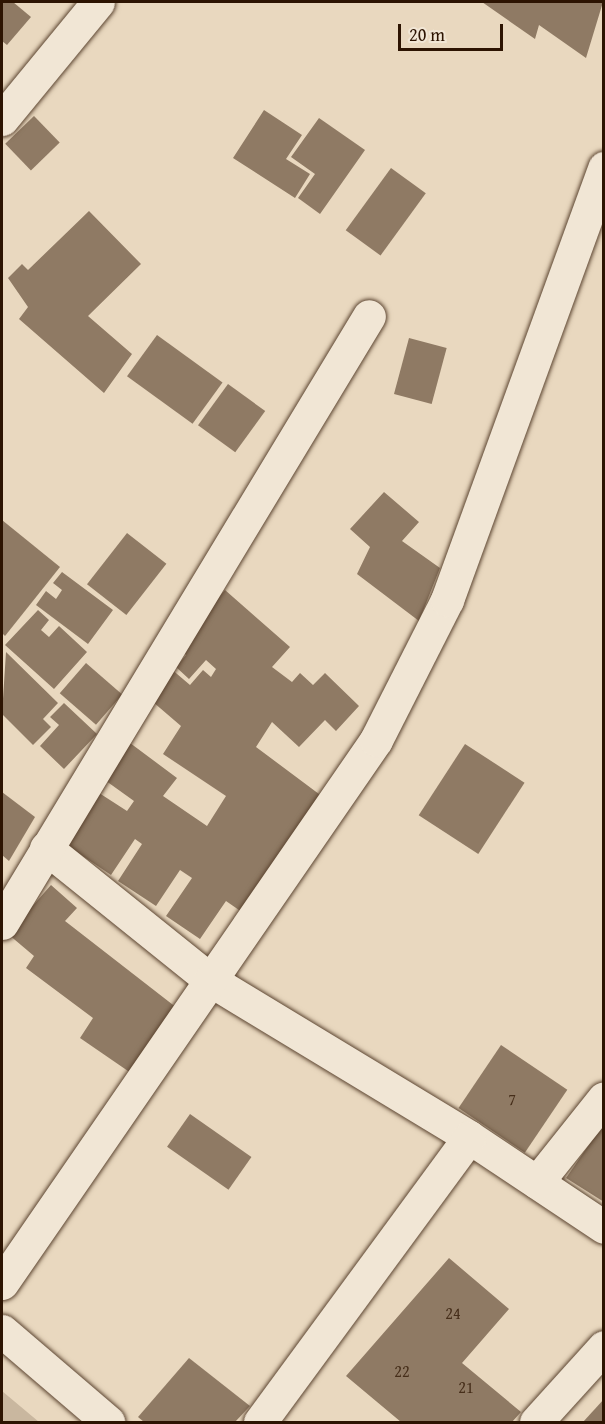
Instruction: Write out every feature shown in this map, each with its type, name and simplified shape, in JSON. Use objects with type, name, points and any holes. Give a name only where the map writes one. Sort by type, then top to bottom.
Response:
[{"type":"street","points":[[2,119],[98,2]]},
{"type":"street","points":[[2,1283],[376,740],[447,600],[603,168]]},
{"type":"street","points":[[2,923],[369,316]]},
{"type":"street","points":[[46,848],[210,980],[469,1137],[603,1227]]},
{"type":"street","points":[[537,1182],[603,1098]]},
{"type":"street","points":[[260,1422],[469,1137]]},
{"type":"street","points":[[2,1332],[108,1422]]},
{"type":"street","points":[[536,1422],[603,1347]]},
{"type":"shaded area","points":[[2,1391],[39,1422],[2,1422]]},
{"type":"building","points":[[2,2],[13,2],[31,17],[7,45],[2,41]]},
{"type":"building","points":[[482,2],[603,2],[586,58],[539,25],[535,39]]},
{"type":"building","points":[[264,110],[302,135],[286,159],[310,174],[295,198],[233,158]]},
{"type":"building","points":[[34,116],[60,143],[31,170],[5,144]]},
{"type":"building","points":[[319,118],[365,150],[320,214],[298,198],[315,174],[291,157]]},
{"type":"building","points":[[391,168],[426,193],[381,256],[346,230]]},
{"type":"building","points":[[89,211],[141,264],[88,316],[132,354],[104,393],[19,319],[28,307],[8,278],[22,264],[28,270]]},
{"type":"building","points":[[157,335],[223,383],[193,424],[127,376]]},
{"type":"building","points":[[409,338],[447,348],[432,404],[394,394]]},
{"type":"building","points":[[228,384],[265,411],[235,452],[198,425]]},
{"type":"building","points":[[384,492],[419,522],[402,541],[440,568],[419,621],[357,574],[370,547],[350,529]]},
{"type":"building","points":[[2,520],[60,567],[5,636],[2,633]]},
{"type":"building","points":[[127,533],[166,564],[126,615],[87,584]]},
{"type":"building","points":[[62,572],[113,610],[88,644],[36,605],[46,591],[56,599],[62,590],[53,583]]},
{"type":"building","points":[[225,590],[290,647],[272,667],[292,682],[300,673],[313,685],[325,673],[359,706],[336,731],[325,720],[299,747],[272,722],[256,747],[323,797],[249,917],[226,901],[200,939],[166,916],[192,878],[180,870],[156,906],[118,881],[142,844],[135,839],[111,875],[62,842],[96,791],[127,811],[134,801],[95,773],[122,737],[177,778],[163,796],[207,826],[226,796],[163,754],[181,726],[146,696],[170,668],[190,685],[203,670],[211,677],[216,669],[206,660],[189,679],[176,667],[186,655],[176,646]]},
{"type":"building","points":[[38,610],[49,620],[41,630],[49,637],[59,626],[87,652],[54,689],[5,645]]},
{"type":"building","points":[[6,652],[58,703],[43,719],[51,727],[33,745],[2,714]]},
{"type":"building","points":[[86,663],[122,694],[96,725],[60,693]]},
{"type":"building","points":[[64,703],[97,734],[64,769],[40,746],[59,725],[50,717]]},
{"type":"building","points":[[465,744],[525,783],[478,854],[419,815]]},
{"type":"building","points":[[2,792],[35,817],[9,861],[2,855]]},
{"type":"building","points":[[51,885],[77,908],[65,921],[186,1015],[144,1082],[80,1038],[93,1018],[26,968],[34,956],[8,934]]},
{"type":"building","points":[[501,1045],[567,1090],[525,1153],[459,1108]]},
{"type":"building","points":[[190,1114],[251,1157],[228,1190],[167,1147]]},
{"type":"building","points":[[604,1123],[604,1202],[566,1178]]},
{"type":"building","points":[[449,1258],[509,1309],[462,1363],[521,1412],[512,1422],[401,1422],[346,1376]]},
{"type":"building","points":[[189,1358],[250,1406],[235,1422],[144,1422],[138,1417]]},
{"type":"building","points":[[604,1399],[604,1422],[583,1422]]}]
